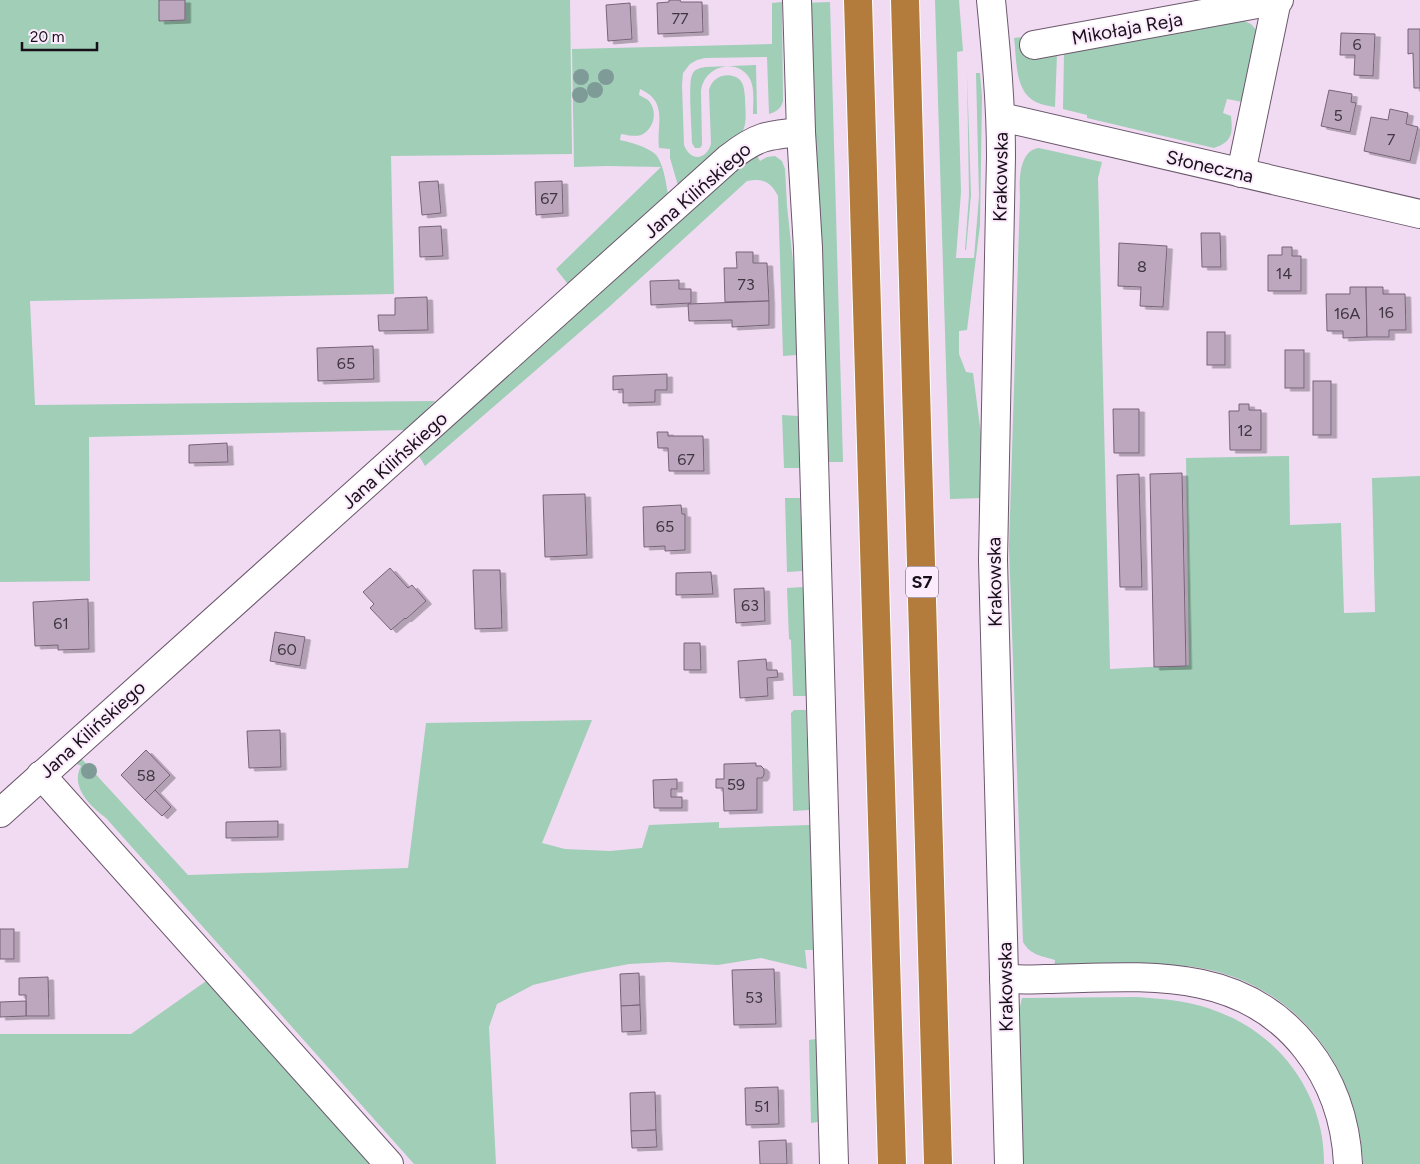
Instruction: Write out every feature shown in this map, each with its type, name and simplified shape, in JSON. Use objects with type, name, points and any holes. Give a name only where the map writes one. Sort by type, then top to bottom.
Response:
[{"type":"highway","points":[[858,0],[892,1164]]},
{"type":"highway","name":"S7","points":[[905,0],[938,1164]]},
{"type":"street","points":[[797,0],[801,132],[808,258],[834,1164]]},
{"type":"street","name":"Krakowska","points":[[991,0],[1001,116],[993,560],[1009,1164]]},
{"type":"street","points":[[1241,173],[1278,0]]},
{"type":"street","name":"Mikołaja Reja","points":[[1034,45],[1278,0]]},
{"type":"street","name":"Słoneczna","points":[[1001,116],[1420,214]]},
{"type":"street","name":"Jana Kilińskiego","points":[[0,813],[729,158],[747,145],[765,137],[801,132]]},
{"type":"street","points":[[41,775],[388,1164]]},
{"type":"street","points":[[1004,979],[1158,978],[1197,982],[1221,988],[1258,1005],[1300,1040],[1315,1059],[1327,1079],[1334,1093],[1342,1119],[1347,1144],[1348,1164]]},
{"type":"green space","points":[[0,0],[570,0],[572,154],[391,156],[394,294],[30,301],[35,405],[435,401],[407,430],[89,437],[90,581],[0,582]]},
{"type":"green space","points":[[935,0],[959,0],[963,51],[957,52],[961,192],[956,258],[974,258],[979,196],[976,73],[980,73],[982,97],[980,225],[967,330],[959,331],[959,354],[966,372],[973,373],[984,457],[983,498],[950,499]]},
{"type":"green space","points":[[782,2],[783,101],[780,108],[776,111],[769,114],[767,57],[705,58],[690,64],[683,73],[684,145],[690,154],[698,157],[706,154],[709,150],[711,144],[709,90],[713,82],[719,77],[727,75],[736,77],[741,81],[745,97],[746,117],[741,134],[679,189],[670,158],[670,149],[659,148],[658,107],[655,100],[649,94],[640,89],[639,95],[647,99],[652,105],[654,115],[652,125],[641,135],[621,134],[620,140],[645,148],[657,156],[664,171],[669,199],[571,288],[556,269],[661,167],[574,167],[572,49],[772,44],[772,3]]},
{"type":"green space","points":[[830,2],[843,462],[821,462],[803,3]]},
{"type":"green space","points":[[1240,19],[1251,24],[1259,33],[1248,103],[1227,99],[1223,113],[1231,116],[1232,128],[1228,140],[1220,146],[1214,148],[1087,118],[1087,115],[1063,109],[1064,53]]},
{"type":"green space","points":[[1031,36],[1057,54],[1055,107],[1043,105],[1029,97],[1020,82],[1016,65],[1014,38]]},
{"type":"green space","points":[[756,65],[757,114],[753,114],[753,87],[745,72],[730,66]]},
{"type":"green space","points":[[730,66],[715,70],[703,82],[701,91],[702,145],[700,148],[695,148],[692,143],[690,87],[694,71],[705,67]]},
{"type":"green space","points":[[967,73],[971,195],[965,250],[969,195]]},
{"type":"green space","points":[[1039,148],[1102,162],[1098,178],[1110,669],[1189,665],[1186,458],[1289,456],[1290,525],[1341,523],[1344,613],[1375,612],[1372,478],[1420,476],[1420,1164],[1363,1164],[1358,1127],[1348,1092],[1333,1060],[1312,1031],[1287,1007],[1258,988],[1224,974],[1187,966],[1054,967],[1055,960],[1029,950],[1023,942],[1009,547],[1020,175],[1027,154]]},
{"type":"green space","points":[[756,154],[760,161],[767,157],[775,156],[782,161],[785,169],[794,271],[797,355],[783,356],[778,196],[766,182],[758,180],[747,181],[609,307],[425,466],[418,454],[747,159]]},
{"type":"green space","points":[[782,415],[798,416],[800,468],[784,468]]},
{"type":"green space","points":[[785,498],[800,498],[803,571],[787,572]]},
{"type":"green space","points":[[803,587],[806,696],[793,696],[787,588]]},
{"type":"green space","points":[[794,710],[806,710],[809,810],[793,811],[791,713]]},
{"type":"green space","points":[[592,720],[542,843],[565,849],[610,851],[642,848],[649,825],[719,822],[719,828],[810,825],[813,950],[805,950],[807,969],[761,958],[718,965],[668,962],[629,964],[533,985],[497,1004],[489,1027],[496,1164],[414,1164],[106,818],[88,802],[80,789],[78,781],[81,766],[75,763],[79,756],[188,875],[408,868],[426,723]]},
{"type":"green space","points":[[209,979],[373,1164],[0,1164],[0,1034],[131,1034]]},
{"type":"green space","points":[[1136,997],[1179,1001],[1211,1009],[1243,1024],[1263,1037],[1281,1054],[1296,1073],[1308,1094],[1317,1116],[1324,1164],[1021,1164],[1017,1020],[1022,998]]},
{"type":"green space","points":[[816,1039],[818,1122],[811,1123],[809,1040]]},
{"type":"building","points":[[159,0],[185,0],[185,20],[159,21]]},
{"type":"building","points":[[669,0],[702,2],[703,32],[658,34],[657,3],[669,2]]},
{"type":"building","points":[[630,3],[632,39],[608,41],[606,5]]},
{"type":"building","points":[[1408,29],[1420,29],[1420,88],[1414,88],[1413,53],[1408,54]]},
{"type":"building","points":[[1341,33],[1375,34],[1373,76],[1354,75],[1355,55],[1340,55]]},
{"type":"building","points":[[1329,90],[1352,94],[1351,102],[1356,103],[1350,132],[1321,126]]},
{"type":"building","points":[[1390,109],[1408,113],[1406,124],[1418,127],[1410,161],[1364,151],[1371,117],[1388,120]]},
{"type":"building","points":[[438,181],[441,213],[422,215],[419,182]]},
{"type":"building","points":[[562,181],[563,213],[536,215],[535,182]]},
{"type":"building","points":[[441,226],[443,256],[420,257],[419,227]]},
{"type":"building","points":[[1201,233],[1220,233],[1221,267],[1202,267]]},
{"type":"building","points":[[1119,243],[1167,246],[1163,307],[1140,306],[1141,287],[1118,286]]},
{"type":"building","points":[[1282,247],[1292,247],[1292,256],[1301,256],[1301,291],[1268,291],[1268,255],[1282,255]]},
{"type":"building","points":[[736,252],[753,252],[753,263],[767,263],[769,301],[725,302],[724,268],[737,268]]},
{"type":"building","points":[[679,280],[679,289],[691,289],[691,303],[651,305],[650,281]]},
{"type":"building","points":[[1350,287],[1366,287],[1367,337],[1343,338],[1343,331],[1327,331],[1326,294],[1350,294]]},
{"type":"building","points":[[1366,287],[1383,287],[1383,294],[1405,294],[1406,330],[1389,330],[1389,337],[1367,337]]},
{"type":"building","points":[[427,297],[428,330],[379,331],[378,315],[395,315],[395,298]]},
{"type":"building","points":[[769,301],[769,325],[732,327],[732,320],[689,321],[688,304]]},
{"type":"building","points":[[1207,332],[1225,332],[1225,365],[1207,365]]},
{"type":"building","points":[[373,346],[374,379],[318,381],[317,348]]},
{"type":"building","points":[[1285,350],[1304,350],[1304,388],[1285,388]]},
{"type":"building","points":[[667,374],[667,390],[655,390],[655,402],[623,403],[623,389],[613,390],[613,376]]},
{"type":"building","points":[[1313,381],[1331,381],[1331,435],[1313,435]]},
{"type":"building","points":[[1239,404],[1249,404],[1249,410],[1261,410],[1261,450],[1230,450],[1229,411],[1239,411]]},
{"type":"building","points":[[1113,409],[1139,409],[1139,453],[1114,453]]},
{"type":"building","points":[[657,432],[668,432],[668,436],[703,436],[704,471],[669,471],[668,448],[658,448]]},
{"type":"building","points":[[227,443],[228,462],[189,463],[189,445]]},
{"type":"building","points":[[1182,473],[1186,666],[1154,667],[1150,474]]},
{"type":"building","points":[[1139,474],[1142,587],[1120,587],[1117,475]]},
{"type":"building","points":[[585,494],[587,555],[545,557],[543,495]]},
{"type":"building","points":[[681,505],[682,514],[685,514],[685,550],[665,551],[665,546],[644,547],[643,507]]},
{"type":"building","points":[[390,568],[408,588],[412,585],[426,601],[391,630],[370,608],[374,604],[363,592]]},
{"type":"building","points":[[473,570],[500,570],[502,628],[475,629]]},
{"type":"building","points":[[711,572],[713,594],[676,595],[676,573]]},
{"type":"building","points":[[764,588],[765,621],[736,623],[734,589]]},
{"type":"building","points":[[88,599],[89,649],[58,650],[58,645],[35,646],[33,602]]},
{"type":"building","points":[[275,632],[305,637],[300,666],[270,661]]},
{"type":"building","points":[[684,643],[700,643],[701,670],[684,670]]},
{"type":"building","points":[[766,659],[767,670],[777,670],[778,677],[767,678],[768,696],[740,698],[738,661]]},
{"type":"building","points":[[280,730],[281,767],[249,768],[247,731]]},
{"type":"building","points":[[146,750],[170,775],[145,800],[121,775]]},
{"type":"building","points":[[756,763],[756,766],[761,766],[764,769],[762,778],[757,778],[757,810],[724,811],[723,788],[716,788],[716,779],[724,779],[724,764]]},
{"type":"building","points":[[677,779],[677,789],[671,789],[671,797],[682,797],[682,808],[654,808],[653,780]]},
{"type":"building","points":[[155,790],[171,807],[162,816],[145,800]]},
{"type":"building","points":[[278,821],[278,837],[226,838],[226,822]]},
{"type":"building","points":[[0,929],[14,929],[14,959],[0,959]]},
{"type":"building","points":[[774,969],[776,1024],[734,1025],[732,970]]},
{"type":"building","points":[[639,973],[640,1005],[621,1006],[620,974]]},
{"type":"building","points":[[48,977],[49,1016],[26,1016],[26,995],[19,995],[19,978]]},
{"type":"building","points":[[26,1001],[26,1016],[0,1017],[0,1002]]},
{"type":"building","points":[[640,1005],[641,1031],[622,1032],[621,1006]]},
{"type":"building","points":[[778,1087],[779,1124],[746,1125],[745,1088]]},
{"type":"building","points":[[655,1092],[656,1130],[631,1131],[630,1093]]},
{"type":"building","points":[[656,1130],[657,1147],[632,1148],[631,1131]]},
{"type":"building","points":[[786,1140],[787,1164],[760,1164],[759,1141]]}]
